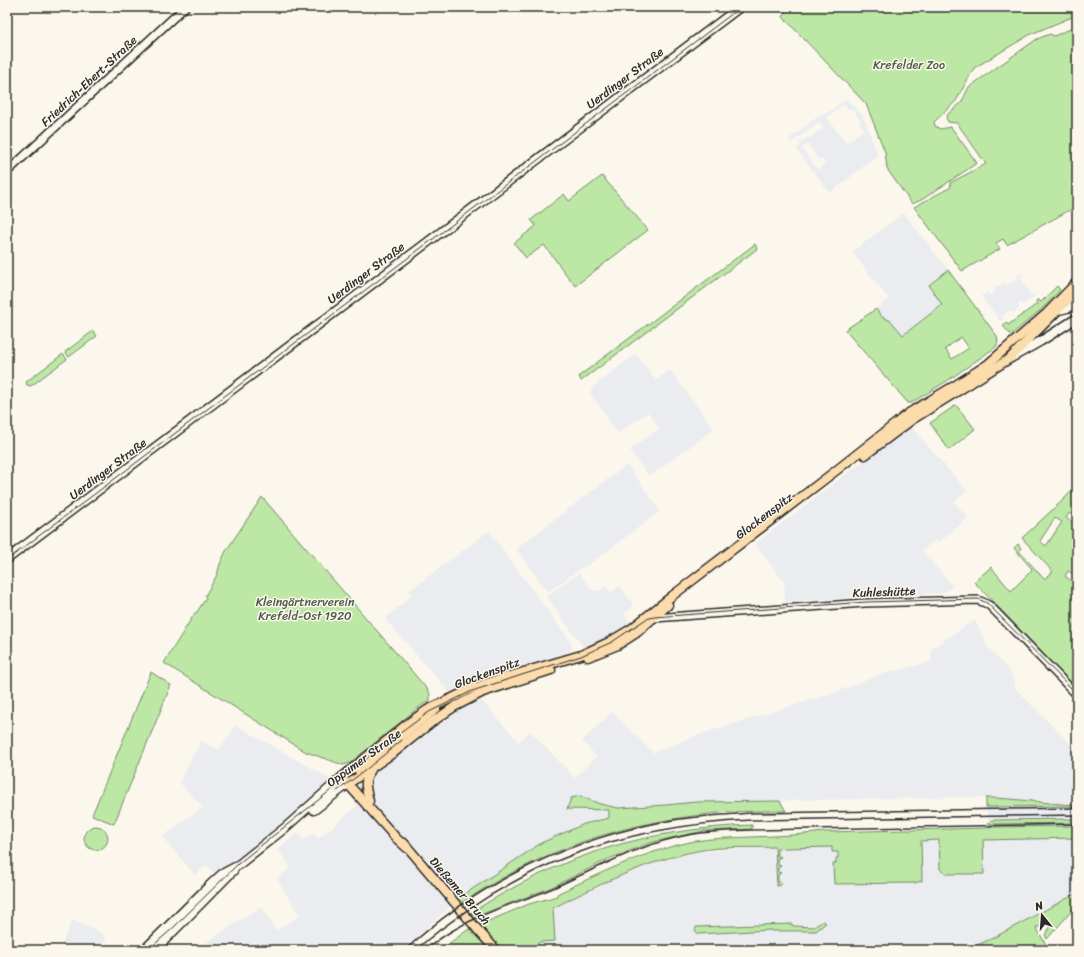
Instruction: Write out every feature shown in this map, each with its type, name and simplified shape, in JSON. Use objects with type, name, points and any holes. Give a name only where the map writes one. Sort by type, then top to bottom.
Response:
[{"type":"main road","name":"Uerdinger Straße","points":[[7,559],[740,7]]},
{"type":"main road","name":"Glockenspitz","points":[[454,707],[483,692],[580,660],[618,645],[636,634],[652,616],[908,413],[982,368],[1046,314],[1077,282]]},
{"type":"main road","points":[[1009,359],[1077,291]]},
{"type":"main road","points":[[1046,314],[1077,306]]},
{"type":"main road","name":"Glockenspitz","points":[[444,702],[490,682],[587,652],[622,635],[664,608],[849,466],[913,419],[1077,318]]},
{"type":"main road","points":[[350,783],[358,771],[444,702]]},
{"type":"main road","name":"Oppumer Straße","points":[[144,950],[222,874],[237,866],[286,827],[343,776],[416,717],[444,702]]},
{"type":"main road","name":"Oppumer Straße","points":[[286,827],[303,818],[454,707]]},
{"type":"main road","points":[[369,801],[365,786],[366,778],[372,767]]},
{"type":"main road","name":"Dießemer Bruch","points":[[343,776],[369,801],[399,836],[407,848]]},
{"type":"main road","name":"Dießemer Bruch","points":[[350,783],[354,791],[396,838],[407,848],[496,950]]},
{"type":"main road","name":"Oppumer Straße","points":[[155,950],[237,866]]},
{"type":"street","name":"Friedrich-Ebert-Straße","points":[[7,172],[185,7]]},
{"type":"street","name":"Kuhleshütte","points":[[652,616],[866,603],[978,600],[990,606],[1077,695]]},
{"type":"street","points":[[664,608],[669,608],[686,615]]},
{"type":"shaded area","points":[[846,99],[863,116],[878,155],[830,193],[796,149],[801,145],[799,143],[808,137],[810,138],[823,128],[819,122],[791,143],[789,139],[824,112],[826,114]],"holes":[[[844,104],[849,110],[852,109],[861,121],[859,123],[864,129],[846,143],[827,118]],[[808,144],[819,160],[821,158],[825,164],[818,170],[802,148]]]},
{"type":"shaded area","points":[[904,213],[948,270],[929,285],[942,305],[902,335],[891,321],[882,317],[876,309],[889,299],[852,252]]},
{"type":"shaded area","points":[[1022,273],[1023,275],[1020,277],[1031,295],[1034,294],[1035,296],[1023,305],[1020,303],[1018,305],[1020,308],[1013,313],[1011,310],[1002,316],[1004,319],[1000,321],[981,296],[988,292],[989,295],[996,292],[994,289],[1004,283],[1006,286],[1018,279],[1017,276]]},
{"type":"shaded area","points":[[636,354],[656,380],[670,370],[714,429],[651,475],[647,474],[630,450],[659,428],[648,412],[618,433],[590,393],[593,387]]},
{"type":"shaded area","points":[[910,425],[967,491],[954,502],[968,518],[938,543],[935,540],[922,551],[953,586],[944,593],[785,602],[784,582],[755,544]]},
{"type":"shaded area","points":[[625,466],[630,468],[658,508],[658,513],[592,562],[548,592],[518,552],[518,547]]},
{"type":"shaded area","points":[[489,531],[571,642],[572,647],[570,652],[565,653],[566,656],[480,680],[449,692],[385,619],[412,595],[409,591]]},
{"type":"shaded area","points":[[579,573],[591,589],[600,591],[606,586],[611,593],[620,586],[634,606],[624,614],[631,623],[607,638],[584,648],[546,596]]},
{"type":"shaded area","points":[[975,620],[987,646],[1011,673],[1015,688],[1077,751],[1077,805],[1060,805],[1030,801],[973,797],[696,802],[618,808],[600,804],[580,796],[567,809],[609,810],[609,818],[584,824],[454,903],[402,950],[198,950],[203,945],[261,906],[276,930],[300,916],[277,879],[291,867],[277,849],[298,833],[303,841],[313,833],[318,839],[358,805],[347,793],[440,724],[460,710],[480,699],[519,742],[530,731],[575,778],[596,756],[582,741],[612,712],[653,753],[697,735],[834,693],[881,674],[931,662],[931,649]]},
{"type":"shaded area","points":[[236,725],[334,781],[216,876],[207,865],[195,875],[162,837],[203,807],[179,782],[201,741],[219,750]]},
{"type":"shaded area","points":[[1077,806],[1077,819],[988,820],[986,807]]},
{"type":"shaded area","points":[[988,823],[1077,823],[1077,826],[987,827]]},
{"type":"shaded area","points":[[1077,838],[1077,893],[993,938],[966,950],[528,950],[540,942],[554,940],[553,908],[610,880],[639,868],[694,852],[841,842]]},
{"type":"shaded area","points":[[72,920],[100,932],[107,939],[96,950],[60,950]]},
{"type":"green space","name":"Krefelder Zoo","points":[[792,7],[1077,7],[1077,15],[1031,34],[974,68],[956,101],[934,122],[935,126],[940,129],[951,127],[977,163],[923,199],[912,204],[887,169],[885,152],[866,104],[783,17],[786,8],[791,10]]},
{"type":"green space","points":[[1077,26],[1077,206],[1007,245],[1003,239],[996,243],[1000,249],[962,271],[914,207],[951,187],[950,183],[986,164],[957,123],[948,122],[946,118],[948,114],[961,103],[969,87],[1037,39],[1050,34],[1054,36]]},
{"type":"green space","points":[[602,176],[648,230],[575,286],[544,245],[526,258],[514,243],[536,226],[531,220],[564,194],[569,201]]},
{"type":"green space","points":[[755,244],[757,249],[581,381],[579,376]]},
{"type":"green space","points":[[948,270],[997,336],[998,342],[996,347],[947,381],[911,403],[908,403],[845,330],[876,309],[882,317],[891,321],[903,335],[942,305],[929,285]],"holes":[[[961,337],[969,348],[952,359],[945,349]]]},
{"type":"green space","points":[[1057,286],[1060,290],[1044,307],[1011,335],[1003,326],[1006,322],[1008,325],[1037,304],[1036,301],[1038,299],[1041,302]]},
{"type":"green space","points":[[93,331],[97,336],[69,357],[65,352]]},
{"type":"green space","points":[[63,354],[67,359],[31,386],[27,385],[27,381]]},
{"type":"green space","points":[[956,405],[975,429],[949,450],[930,423]]},
{"type":"green space","points":[[1077,485],[1077,518],[1069,513],[1066,518],[1077,526],[1077,576],[1068,571],[1065,576],[1077,585],[1077,689],[974,582],[991,567],[1011,591],[1032,569],[1014,548],[1018,544],[1021,548],[1019,551],[1044,579],[1053,572],[1022,538]],"holes":[[[1055,518],[1062,522],[1046,546],[1040,541]]]},
{"type":"green space","name":"Kleingärtnerverein Krefeld-Ost 1920","points":[[262,497],[430,694],[430,701],[423,704],[350,763],[343,765],[306,752],[164,663],[206,598],[205,596],[217,575],[226,551]]},
{"type":"green space","points":[[151,672],[171,685],[114,824],[92,815]]},
{"type":"green space","points":[[580,796],[600,804],[618,808],[696,802],[780,801],[786,811],[754,811],[701,815],[667,820],[604,835],[573,845],[515,871],[457,906],[453,902],[541,843],[584,824],[609,818],[609,810],[567,809],[571,798]]},
{"type":"green space","points":[[986,798],[1021,800],[1077,806],[986,807]]},
{"type":"green space","points":[[1077,819],[1077,823],[988,823],[992,820]]},
{"type":"green space","points":[[752,825],[752,829],[704,831],[653,842],[611,858],[552,887],[472,918],[469,914],[503,893],[537,876],[570,861],[604,849],[639,839],[675,832]]},
{"type":"green space","points":[[96,826],[104,830],[108,838],[104,846],[96,850],[88,846],[84,838],[88,830]]},
{"type":"green space","points":[[1077,826],[1077,838],[983,840],[984,874],[947,874],[940,869],[939,840],[921,841],[922,881],[914,883],[834,884],[833,864],[836,863],[838,852],[832,852],[832,847],[786,848],[777,849],[777,856],[781,857],[777,859],[778,865],[781,866],[778,868],[778,872],[781,873],[778,875],[778,882],[781,883],[781,885],[777,886],[775,847],[707,849],[678,855],[641,867],[605,882],[553,908],[555,941],[540,942],[528,950],[502,950],[479,925],[529,904],[557,896],[557,894],[589,878],[639,857],[655,851],[690,842],[720,838],[797,835],[824,832]]},
{"type":"green space","points":[[1077,893],[1077,905],[1047,939],[1045,935],[1052,922],[1047,919],[1040,927],[1036,927],[1049,950],[966,950],[993,938]]},
{"type":"green space","points":[[823,921],[826,923],[816,931],[771,930],[698,934],[695,930],[696,927],[792,924],[793,926],[814,927]]},
{"type":"green space","points":[[469,929],[489,950],[440,950]]},
{"type":"tram line","points":[[7,560],[741,7]]},
{"type":"tram line","points":[[148,950],[172,929],[239,863],[331,790],[373,753],[429,712],[472,691],[581,656],[612,642],[646,619],[654,617],[867,602],[978,599],[987,603],[1077,694]]},
{"type":"tram line","points":[[337,791],[402,740]]},
{"type":"railway","points":[[405,950],[434,925],[464,903],[496,883],[530,866],[564,850],[600,838],[673,820],[752,813],[1077,808]]},
{"type":"railway","points":[[415,950],[453,920],[492,894],[531,873],[572,855],[614,841],[658,831],[704,824],[752,820],[1077,815]]},
{"type":"railway","points":[[425,950],[456,928],[486,914],[553,888],[636,850],[688,835],[751,830],[1077,824]]}]
